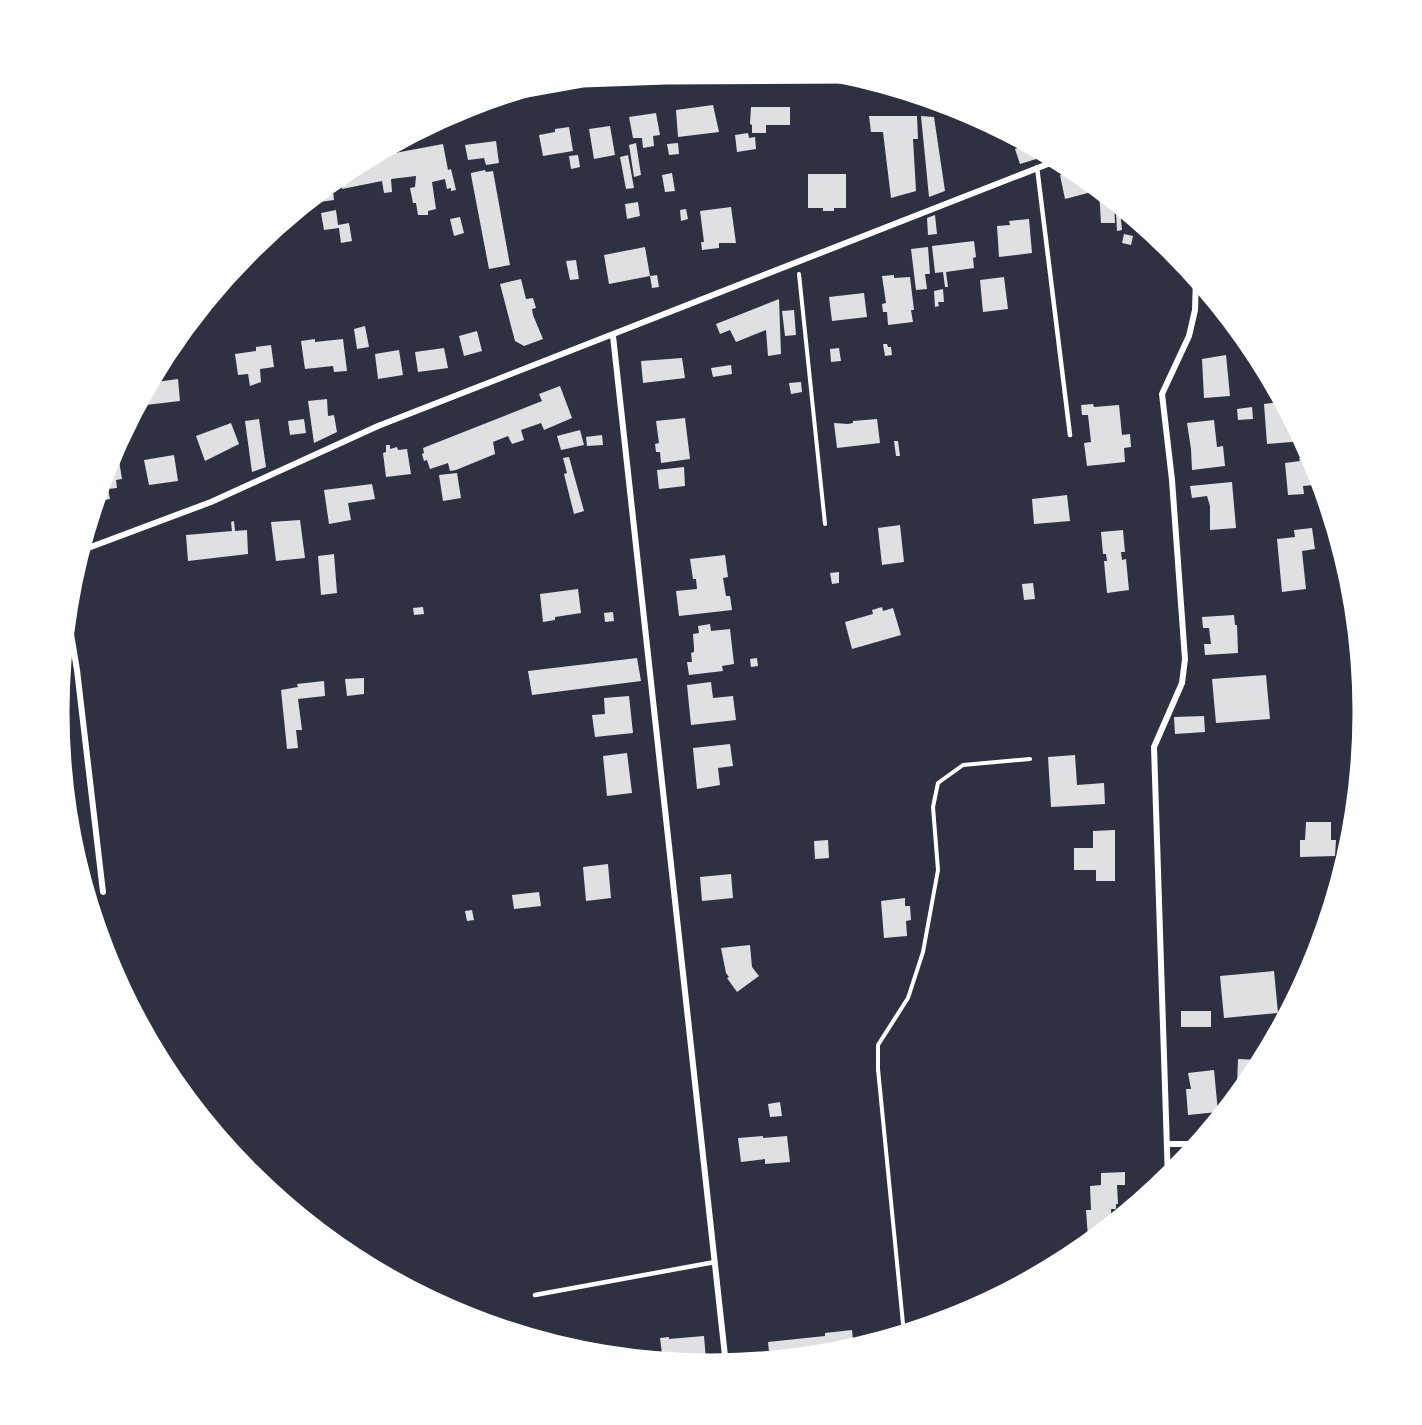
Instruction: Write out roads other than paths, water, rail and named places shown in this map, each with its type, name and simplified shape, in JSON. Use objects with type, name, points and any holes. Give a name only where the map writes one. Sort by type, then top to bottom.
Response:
[{"type":"main road","points":[[595,80],[804,76]]},
{"type":"street","points":[[89,548],[211,502],[378,426],[613,336],[797,261],[1047,164]]},
{"type":"street","points":[[1168,1166],[1154,747],[1182,683],[1185,659],[1172,480],[1162,394],[1189,336],[1195,310],[1196,289]]},
{"type":"street","points":[[613,336],[725,1356]]},
{"type":"street","points":[[72,641],[103,892]]},
{"type":"street","points":[[1168,1144],[1188,1144]]},
{"type":"lane","points":[[1037,167],[1070,435]]},
{"type":"lane","points":[[535,1295],[715,1262]]}]
